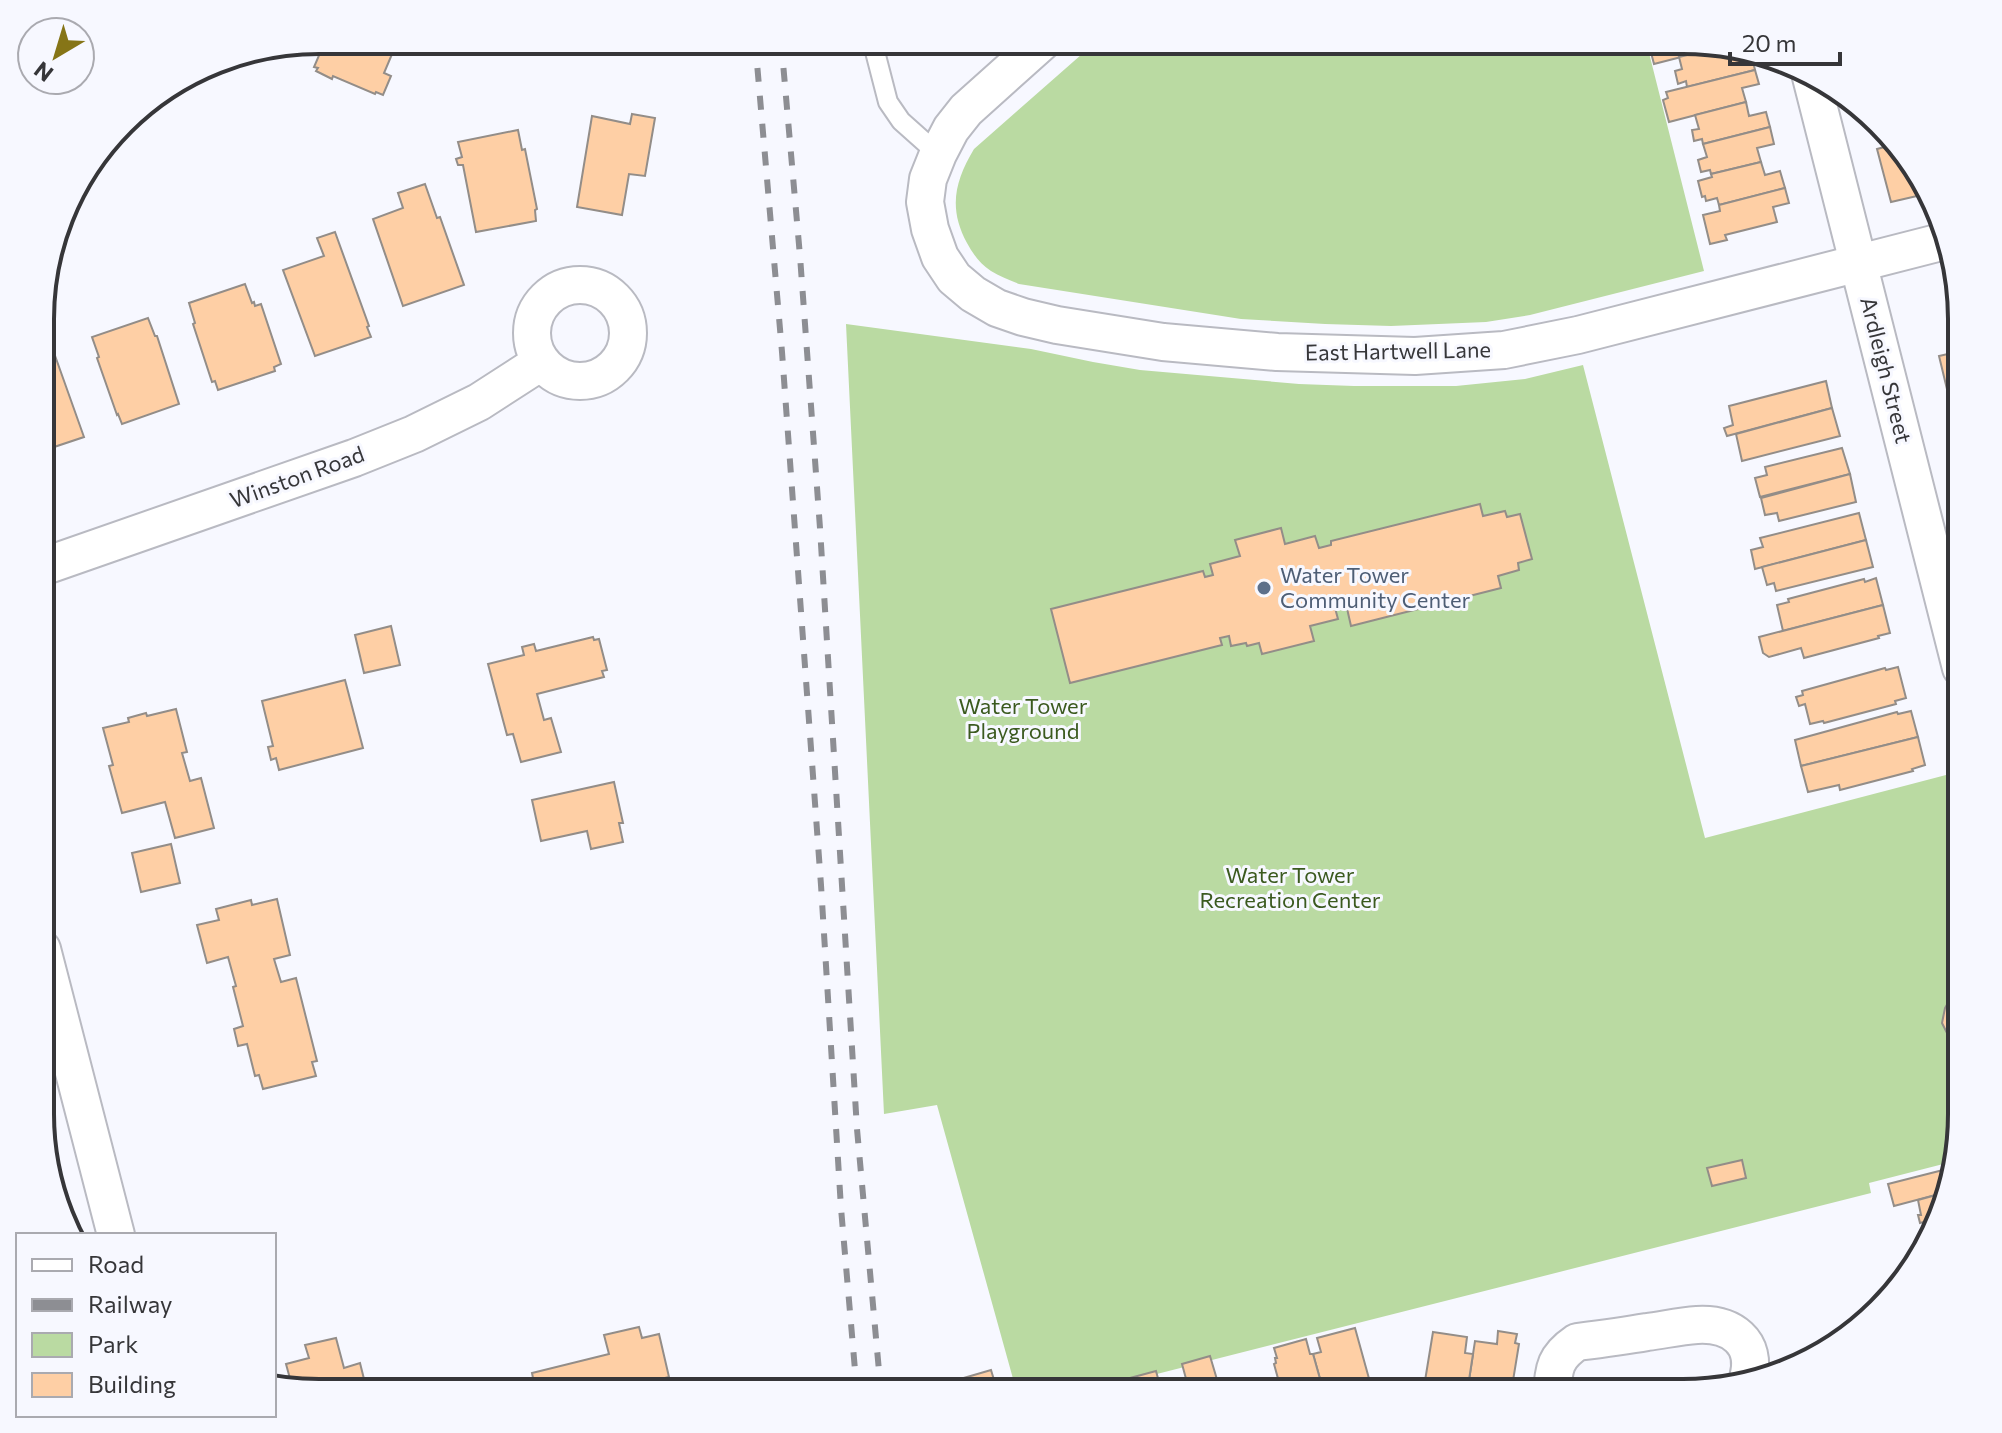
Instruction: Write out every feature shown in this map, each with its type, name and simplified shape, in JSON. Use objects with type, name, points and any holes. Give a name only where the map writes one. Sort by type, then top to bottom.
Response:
[{"type":"street","points":[[938,154],[951,129],[966,110],[1027,55]]},
{"type":"street","name":"Ardleigh Street","points":[[1814,89],[1947,613]]},
{"type":"street","name":"East Hartwell Lane","points":[[938,154],[928,179],[925,202],[930,229],[940,257],[954,278],[973,294],[997,308],[1057,325],[1220,348],[1415,356],[1529,346],[1937,243]]},
{"type":"street","name":"Winston Road","points":[[54,563],[414,434],[479,402],[541,362]]},
{"type":"street","points":[[55,999],[115,1233]]},
{"type":"street","points":[[1554,1379],[1555,1365],[1564,1352],[1577,1342],[1700,1325],[1722,1329],[1741,1338],[1749,1351],[1750,1370]]},
{"type":"lane","points":[[876,55],[888,102],[901,121],[938,154]]},
{"type":"green space","points":[[1081,55],[1650,55],[1704,271],[1530,315],[1486,322],[1391,326],[1241,319],[1019,284],[997,275],[977,258],[957,218],[958,184],[974,149]]},
{"type":"green space","name":"Water Tower Recreation Center","points":[[846,324],[1031,349],[1140,370],[1299,384],[1456,386],[1525,379],[1583,365],[1705,838],[1947,775],[1946,1149],[1943,1164],[1869,1183],[1871,1193],[1139,1379],[1013,1379],[937,1105],[884,1114]]},
{"type":"building","points":[[319,55],[392,55],[384,73],[391,76],[383,95],[333,76],[332,79],[314,67]]},
{"type":"building","points":[[1652,55],[1689,55],[1654,64]]},
{"type":"building","points":[[1700,55],[1735,59],[1753,64],[1755,70],[1687,87],[1686,81],[1678,84],[1675,71],[1682,69],[1679,57]]},
{"type":"building","points":[[1755,70],[1759,84],[1742,88],[1746,102],[1669,122],[1663,100],[1668,98],[1666,92]]},
{"type":"building","points":[[1746,102],[1749,116],[1766,112],[1770,127],[1703,144],[1702,139],[1694,141],[1692,130],[1699,129],[1695,115]]},
{"type":"building","points":[[632,114],[655,118],[645,176],[629,174],[622,215],[577,207],[592,116],[630,124]]},
{"type":"building","points":[[1770,127],[1774,144],[1757,148],[1761,162],[1711,174],[1710,170],[1701,172],[1698,160],[1707,157],[1703,144]]},
{"type":"building","points":[[518,130],[537,209],[536,221],[476,232],[463,165],[458,165],[456,159],[462,157],[458,142]]},
{"type":"building","points":[[1884,147],[1893,158],[1917,196],[1891,202],[1877,149]]},
{"type":"building","points":[[1761,162],[1765,175],[1780,171],[1785,188],[1719,205],[1717,198],[1706,201],[1705,196],[1702,197],[1698,181],[1712,177],[1711,174]]},
{"type":"building","points":[[425,184],[464,285],[403,306],[373,219],[403,208],[398,193]]},
{"type":"building","points":[[1785,188],[1789,203],[1773,207],[1777,222],[1725,235],[1727,240],[1710,244],[1703,215],[1720,211],[1719,205]]},
{"type":"building","points":[[335,232],[371,337],[315,356],[283,270],[324,256],[317,238]]},
{"type":"building","points":[[245,284],[252,303],[255,306],[261,304],[281,364],[274,367],[275,371],[218,390],[215,381],[212,382],[189,303]]},
{"type":"building","points":[[148,318],[179,404],[122,424],[92,337]]},
{"type":"building","points":[[54,353],[84,437],[54,447]]},
{"type":"building","points":[[1947,354],[1947,389],[1939,356]]},
{"type":"building","points":[[1826,381],[1832,408],[1727,436],[1724,428],[1733,425],[1729,406]]},
{"type":"building","points":[[1832,408],[1840,436],[1742,461],[1736,434]]},
{"type":"building","points":[[1842,448],[1850,474],[1760,497],[1755,478],[1767,475],[1765,467]]},
{"type":"building","points":[[1850,474],[1856,502],[1779,521],[1777,513],[1765,515],[1761,498]]},
{"type":"building","points":[[1480,504],[1483,516],[1505,511],[1507,517],[1520,514],[1532,559],[1518,563],[1519,570],[1498,576],[1501,588],[1351,626],[1346,604],[1335,608],[1338,619],[1310,626],[1314,641],[1262,654],[1259,643],[1231,646],[1229,636],[1220,638],[1222,645],[1070,683],[1051,609],[1203,571],[1205,577],[1213,575],[1210,564],[1240,556],[1235,540],[1281,528],[1285,544],[1315,536],[1319,548],[1331,545],[1331,541]]},
{"type":"building","points":[[1859,513],[1866,540],[1755,569],[1751,550],[1763,547],[1760,538]]},
{"type":"building","points":[[1866,540],[1873,567],[1776,591],[1774,583],[1767,585],[1762,567]]},
{"type":"building","points":[[1876,578],[1883,605],[1783,631],[1777,605],[1789,602],[1788,599]]},
{"type":"building","points":[[1883,605],[1890,633],[1879,638],[1804,658],[1801,648],[1769,657],[1763,653],[1759,637]]},
{"type":"building","points":[[391,626],[400,665],[364,673],[355,635]]},
{"type":"building","points":[[593,637],[594,640],[599,639],[607,670],[602,671],[604,677],[537,694],[544,720],[551,718],[561,752],[521,762],[513,734],[507,735],[488,664],[524,655],[522,647],[534,644],[536,651]]},
{"type":"building","points":[[1898,667],[1906,698],[1895,701],[1896,704],[1810,724],[1805,704],[1799,706],[1796,697],[1803,695],[1802,691]]},
{"type":"building","points":[[345,680],[363,748],[279,770],[276,758],[271,760],[268,747],[273,746],[262,701]]},
{"type":"building","points":[[176,709],[187,752],[182,753],[190,781],[201,778],[214,828],[175,838],[165,802],[122,813],[109,766],[113,765],[103,728],[129,722],[128,718],[146,713],[147,716]]},
{"type":"building","points":[[1911,711],[1918,737],[1801,766],[1795,740],[1897,712]]},
{"type":"building","points":[[1918,737],[1925,765],[1913,771],[1840,790],[1839,785],[1808,792],[1801,766]]},
{"type":"building","points":[[614,782],[623,823],[619,823],[623,842],[591,849],[587,831],[541,841],[532,800]]},
{"type":"building","points":[[171,844],[180,883],[141,892],[132,853]]},
{"type":"building","points":[[277,899],[290,955],[274,959],[281,982],[296,978],[317,1061],[312,1062],[316,1076],[263,1089],[259,1075],[255,1076],[247,1044],[238,1046],[234,1029],[243,1026],[228,957],[207,963],[197,925],[219,920],[216,909],[251,900],[252,905]]},
{"type":"building","points":[[1947,1004],[1947,1033],[1942,1023]]},
{"type":"building","points":[[1742,1160],[1746,1178],[1712,1186],[1707,1168]]},
{"type":"building","points":[[1942,1170],[1935,1195],[1894,1206],[1888,1184]]},
{"type":"building","points":[[1935,1195],[1924,1222],[1920,1223],[1918,1215],[1921,1215],[1918,1200]]},
{"type":"building","points":[[639,1327],[642,1338],[659,1334],[669,1377],[533,1378],[532,1373],[609,1354],[604,1335]]},
{"type":"building","points":[[1355,1328],[1369,1379],[1320,1379],[1313,1354],[1321,1352],[1317,1338]]},
{"type":"building","points":[[1498,1331],[1517,1334],[1515,1343],[1519,1344],[1513,1379],[1469,1379],[1475,1341],[1497,1344]]},
{"type":"building","points":[[1433,1332],[1467,1337],[1465,1353],[1473,1354],[1469,1379],[1425,1379]]},
{"type":"building","points":[[336,1338],[344,1368],[360,1363],[364,1378],[290,1377],[286,1364],[309,1358],[305,1345]]},
{"type":"building","points":[[1306,1339],[1320,1379],[1278,1379],[1274,1348]]},
{"type":"building","points":[[1210,1356],[1217,1379],[1186,1379],[1182,1364]]},
{"type":"building","points":[[991,1370],[994,1379],[962,1378]]},
{"type":"building","points":[[1156,1371],[1158,1379],[1130,1379]]},
{"type":"railway","points":[[756,55],[782,352],[841,1208],[856,1378]]},
{"type":"railway","points":[[782,55],[820,528],[857,1129],[880,1378]]},
{"type":"place","name":"Water Tower Community Center","points":[[1264,588]]},
{"type":"park label","name":"Water Tower Playground","points":[[1023,718]]}]
